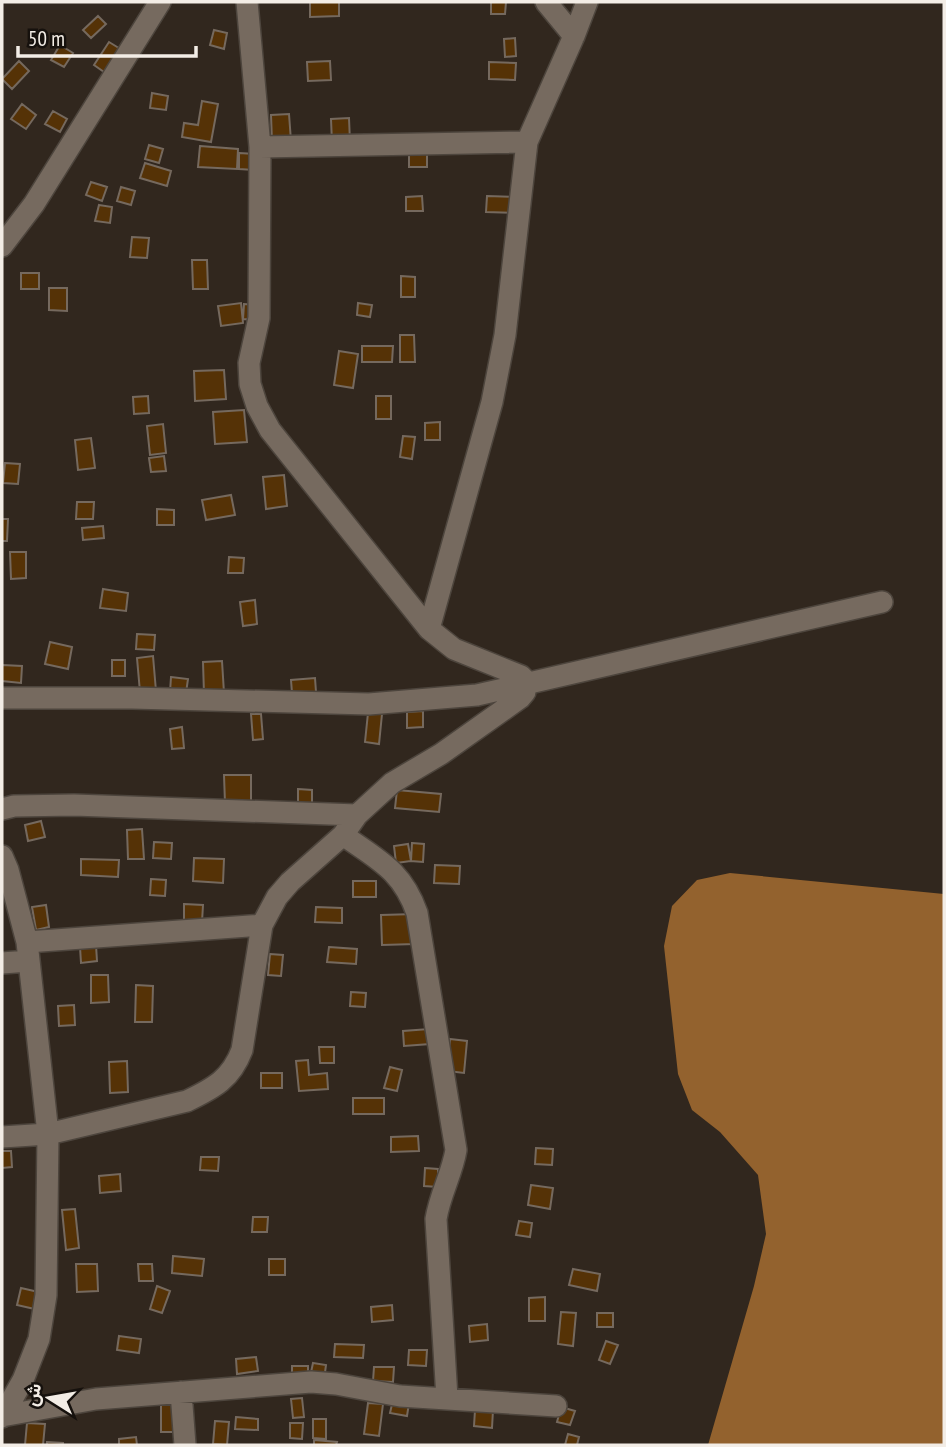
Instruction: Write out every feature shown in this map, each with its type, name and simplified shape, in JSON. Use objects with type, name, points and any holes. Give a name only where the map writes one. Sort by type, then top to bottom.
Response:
[{"type":"street","points":[[2,246],[34,204],[160,2]]},
{"type":"street","points":[[2,1137],[48,1135],[187,1101],[224,1080],[236,1066],[242,1050],[262,925],[277,897],[290,882],[344,835],[357,815],[392,783],[441,754],[525,692],[524,680],[517,673],[454,649],[429,629],[270,430],[257,407],[250,384],[249,363],[259,318],[260,147],[247,2]]},
{"type":"street","points":[[546,2],[574,36]]},
{"type":"street","points":[[429,629],[492,402],[505,335],[527,142],[587,2]]},
{"type":"street","points":[[260,147],[527,142]]},
{"type":"street","points":[[2,698],[132,698],[369,704],[477,695],[881,602]]},
{"type":"street","points":[[2,809],[14,806],[74,805],[357,815]]},
{"type":"street","points":[[344,835],[397,876],[411,895],[416,914],[456,1150],[436,1219],[447,1398]]},
{"type":"street","points":[[2,856],[28,951],[48,1135],[46,1295],[39,1339],[23,1380],[2,1416]]},
{"type":"street","points":[[2,963],[28,951],[262,925]]},
{"type":"street","points":[[2,1416],[96,1399],[311,1382],[400,1396],[556,1406]]},
{"type":"street","points":[[181,1392],[185,1445]]},
{"type":"shaded area","points":[[730,873],[944,894],[944,1445],[708,1445],[754,1286],[766,1234],[758,1175],[720,1132],[692,1110],[678,1074],[664,946],[672,906],[697,880]]},
{"type":"building","points":[[310,2],[339,2],[339,16],[310,17]]},
{"type":"building","points":[[491,2],[506,2],[505,14],[491,14]]},
{"type":"building","points":[[98,16],[106,24],[91,38],[83,30]]},
{"type":"building","points":[[214,30],[227,33],[224,49],[210,45]]},
{"type":"building","points":[[515,38],[516,56],[505,57],[504,39]]},
{"type":"building","points":[[109,42],[122,50],[107,74],[94,65]]},
{"type":"building","points":[[60,45],[73,53],[64,67],[51,60]]},
{"type":"building","points":[[19,61],[29,71],[12,89],[2,79]]},
{"type":"building","points":[[330,61],[331,80],[308,81],[307,62]]},
{"type":"building","points":[[489,62],[516,63],[515,80],[489,79]]},
{"type":"building","points":[[152,93],[168,96],[166,110],[150,108]]},
{"type":"building","points":[[202,101],[218,104],[211,142],[182,137],[184,123],[198,125]]},
{"type":"building","points":[[22,104],[36,115],[26,129],[11,119]]},
{"type":"building","points":[[53,111],[67,119],[60,132],[45,124]]},
{"type":"building","points":[[289,114],[291,141],[272,142],[271,115]]},
{"type":"building","points":[[349,118],[350,142],[332,143],[331,119]]},
{"type":"building","points":[[149,145],[163,149],[159,163],[145,159]]},
{"type":"building","points":[[200,146],[238,149],[237,169],[198,167]]},
{"type":"building","points":[[409,150],[427,150],[427,167],[409,167]]},
{"type":"building","points":[[239,153],[255,154],[254,170],[239,169]]},
{"type":"building","points":[[145,163],[171,171],[167,186],[140,178]]},
{"type":"building","points":[[91,182],[107,187],[102,201],[86,195]]},
{"type":"building","points":[[121,187],[135,191],[131,205],[117,201]]},
{"type":"building","points":[[422,196],[423,211],[406,211],[406,197]]},
{"type":"building","points":[[487,196],[516,197],[515,213],[486,212]]},
{"type":"building","points":[[99,205],[112,207],[110,223],[95,221]]},
{"type":"building","points":[[132,237],[149,238],[147,258],[130,257]]},
{"type":"building","points":[[192,260],[207,260],[208,289],[193,289]]},
{"type":"building","points":[[21,273],[39,273],[39,289],[21,289]]},
{"type":"building","points":[[401,276],[415,277],[415,297],[401,297]]},
{"type":"building","points":[[49,288],[67,288],[67,311],[49,310]]},
{"type":"building","points":[[241,303],[243,323],[221,326],[218,306]]},
{"type":"building","points":[[358,303],[372,305],[370,317],[357,315]]},
{"type":"building","points":[[244,304],[257,305],[257,320],[243,319]]},
{"type":"building","points":[[400,335],[414,335],[415,362],[400,362]]},
{"type":"building","points":[[362,346],[393,346],[392,362],[362,362]]},
{"type":"building","points":[[339,351],[358,354],[353,388],[334,385]]},
{"type":"building","points":[[224,370],[226,399],[195,401],[194,371]]},
{"type":"building","points":[[148,396],[149,413],[134,414],[133,397]]},
{"type":"building","points":[[376,396],[391,396],[391,419],[376,419]]},
{"type":"building","points":[[244,410],[247,442],[215,444],[213,412]]},
{"type":"building","points":[[440,422],[440,440],[425,440],[425,423]]},
{"type":"building","points":[[163,424],[166,453],[150,455],[147,426]]},
{"type":"building","points":[[403,436],[415,437],[412,459],[400,457]]},
{"type":"building","points":[[91,438],[95,468],[78,470],[75,440]]},
{"type":"building","points":[[164,456],[166,471],[151,472],[149,458]]},
{"type":"building","points":[[5,463],[20,464],[18,484],[3,483]]},
{"type":"building","points":[[284,475],[287,506],[266,509],[263,477]]},
{"type":"building","points":[[231,495],[235,515],[206,520],[202,500]]},
{"type":"building","points":[[77,502],[94,502],[93,519],[76,519]]},
{"type":"building","points":[[157,509],[174,510],[174,525],[157,525]]},
{"type":"building","points":[[2,519],[8,519],[7,541],[2,541]]},
{"type":"building","points":[[103,526],[104,538],[83,540],[82,528]]},
{"type":"building","points":[[10,552],[26,552],[26,578],[11,579]]},
{"type":"building","points":[[229,557],[244,558],[243,573],[228,573]]},
{"type":"building","points":[[103,589],[128,593],[126,611],[100,608]]},
{"type":"building","points":[[255,600],[257,624],[243,626],[240,602]]},
{"type":"building","points":[[137,634],[155,635],[154,650],[136,649]]},
{"type":"building","points":[[50,642],[72,647],[68,669],[45,664]]},
{"type":"building","points":[[153,656],[156,691],[140,692],[137,658]]},
{"type":"building","points":[[112,660],[125,660],[125,676],[112,676]]},
{"type":"building","points":[[222,661],[224,693],[204,694],[203,662]]},
{"type":"building","points":[[2,665],[22,666],[21,683],[2,681]]},
{"type":"building","points":[[171,677],[188,679],[186,693],[170,692]]},
{"type":"building","points":[[315,678],[316,692],[292,693],[291,680]]},
{"type":"building","points":[[423,711],[423,727],[407,728],[407,712]]},
{"type":"building","points":[[368,713],[382,714],[379,744],[365,742]]},
{"type":"building","points":[[251,714],[261,714],[263,739],[253,740]]},
{"type":"building","points":[[182,727],[184,748],[172,749],[170,729]]},
{"type":"building","points":[[224,775],[251,775],[251,803],[225,803]]},
{"type":"building","points":[[298,789],[312,790],[312,807],[298,806]]},
{"type":"building","points":[[397,790],[441,794],[439,812],[395,808]]},
{"type":"building","points":[[41,821],[45,837],[28,841],[25,825]]},
{"type":"building","points":[[142,829],[144,859],[128,859],[127,830]]},
{"type":"building","points":[[154,842],[172,843],[171,859],[153,858]]},
{"type":"building","points":[[412,843],[424,844],[423,862],[411,861]]},
{"type":"building","points":[[408,844],[411,861],[396,863],[394,846]]},
{"type":"building","points":[[194,858],[224,859],[223,883],[193,881]]},
{"type":"building","points":[[81,859],[119,860],[118,877],[81,875]]},
{"type":"building","points":[[435,865],[460,866],[459,884],[434,883]]},
{"type":"building","points":[[151,879],[166,880],[165,896],[150,895]]},
{"type":"building","points":[[353,881],[376,881],[376,897],[353,897]]},
{"type":"building","points":[[184,904],[203,905],[202,922],[184,922]]},
{"type":"building","points":[[46,905],[49,927],[36,930],[32,907]]},
{"type":"building","points":[[316,907],[342,908],[342,923],[315,922]]},
{"type":"building","points":[[415,914],[415,944],[382,945],[381,915]]},
{"type":"building","points":[[96,945],[97,961],[81,963],[80,947]]},
{"type":"building","points":[[329,947],[357,949],[356,964],[327,962]]},
{"type":"building","points":[[270,954],[283,955],[281,976],[268,975]]},
{"type":"building","points":[[91,975],[108,975],[109,1002],[91,1003]]},
{"type":"building","points":[[136,985],[153,986],[152,1022],[135,1022]]},
{"type":"building","points":[[351,992],[366,993],[365,1007],[350,1006]]},
{"type":"building","points":[[74,1005],[75,1025],[59,1026],[58,1006]]},
{"type":"building","points":[[429,1029],[430,1044],[404,1046],[403,1031]]},
{"type":"building","points":[[450,1039],[467,1041],[464,1073],[448,1071]]},
{"type":"building","points":[[319,1047],[334,1047],[334,1063],[320,1063]]},
{"type":"building","points":[[308,1060],[309,1075],[327,1073],[328,1089],[299,1091],[296,1061]]},
{"type":"building","points":[[127,1061],[128,1092],[110,1093],[109,1062]]},
{"type":"building","points":[[390,1067],[402,1070],[397,1091],[384,1088]]},
{"type":"building","points":[[261,1073],[282,1073],[282,1088],[261,1088]]},
{"type":"building","points":[[353,1098],[384,1098],[384,1114],[353,1114]]},
{"type":"building","points":[[418,1136],[419,1151],[391,1152],[391,1137]]},
{"type":"building","points":[[536,1148],[553,1149],[552,1165],[535,1164]]},
{"type":"building","points":[[2,1151],[11,1151],[12,1167],[2,1168]]},
{"type":"building","points":[[201,1157],[219,1157],[218,1171],[200,1170]]},
{"type":"building","points":[[425,1168],[438,1169],[438,1187],[424,1186]]},
{"type":"building","points":[[120,1174],[121,1191],[100,1193],[99,1176]]},
{"type":"building","points":[[531,1185],[553,1188],[550,1209],[528,1205]]},
{"type":"building","points":[[75,1209],[79,1248],[66,1250],[62,1210]]},
{"type":"building","points":[[253,1217],[268,1217],[267,1232],[252,1232]]},
{"type":"building","points":[[519,1221],[532,1223],[530,1237],[516,1235]]},
{"type":"building","points":[[173,1256],[204,1259],[202,1276],[172,1273]]},
{"type":"building","points":[[269,1259],[285,1259],[285,1275],[269,1275]]},
{"type":"building","points":[[76,1264],[97,1264],[98,1291],[77,1292]]},
{"type":"building","points":[[138,1264],[152,1264],[153,1281],[139,1281]]},
{"type":"building","points":[[573,1269],[600,1274],[597,1291],[569,1285]]},
{"type":"building","points":[[157,1286],[170,1291],[162,1313],[150,1309]]},
{"type":"building","points":[[21,1288],[43,1293],[39,1310],[17,1305]]},
{"type":"building","points":[[545,1297],[545,1321],[529,1321],[529,1298]]},
{"type":"building","points":[[392,1305],[393,1320],[372,1322],[371,1307]]},
{"type":"building","points":[[561,1312],[576,1313],[573,1346],[558,1344]]},
{"type":"building","points":[[597,1313],[613,1313],[613,1327],[597,1327]]},
{"type":"building","points":[[487,1324],[488,1340],[470,1342],[469,1326]]},
{"type":"building","points":[[119,1336],[141,1339],[139,1353],[117,1350]]},
{"type":"building","points":[[606,1341],[618,1345],[610,1364],[599,1360]]},
{"type":"building","points":[[335,1344],[364,1345],[363,1358],[334,1357]]},
{"type":"building","points":[[409,1350],[427,1350],[426,1366],[408,1365]]},
{"type":"building","points":[[256,1357],[258,1371],[237,1374],[236,1359]]},
{"type":"building","points":[[313,1363],[326,1365],[324,1380],[310,1377]]},
{"type":"building","points":[[292,1366],[308,1366],[308,1380],[292,1380]]},
{"type":"building","points":[[374,1367],[394,1367],[393,1382],[373,1381]]},
{"type":"building","points":[[302,1398],[304,1417],[293,1418],[291,1399]]},
{"type":"building","points":[[393,1400],[409,1403],[407,1416],[390,1413]]},
{"type":"building","points":[[161,1403],[177,1403],[177,1432],[161,1432]]},
{"type":"building","points":[[368,1403],[383,1404],[379,1436],[364,1434]]},
{"type":"building","points":[[561,1407],[575,1411],[570,1425],[557,1422]]},
{"type":"building","points":[[475,1410],[493,1410],[492,1428],[474,1426]]},
{"type":"building","points":[[236,1417],[258,1419],[258,1430],[235,1429]]},
{"type":"building","points":[[313,1419],[326,1419],[326,1439],[313,1438]]},
{"type":"building","points":[[215,1421],[229,1422],[227,1445],[213,1444]]},
{"type":"building","points":[[27,1423],[45,1424],[43,1445],[25,1445]]},
{"type":"building","points":[[290,1423],[303,1423],[302,1439],[290,1438]]},
{"type":"building","points":[[568,1434],[579,1437],[577,1445],[565,1445]]},
{"type":"building","points":[[136,1437],[137,1445],[119,1445],[119,1439]]},
{"type":"building","points":[[314,1440],[337,1442],[336,1445],[314,1445]]},
{"type":"building","points":[[47,1442],[63,1443],[63,1445],[47,1445]]}]
